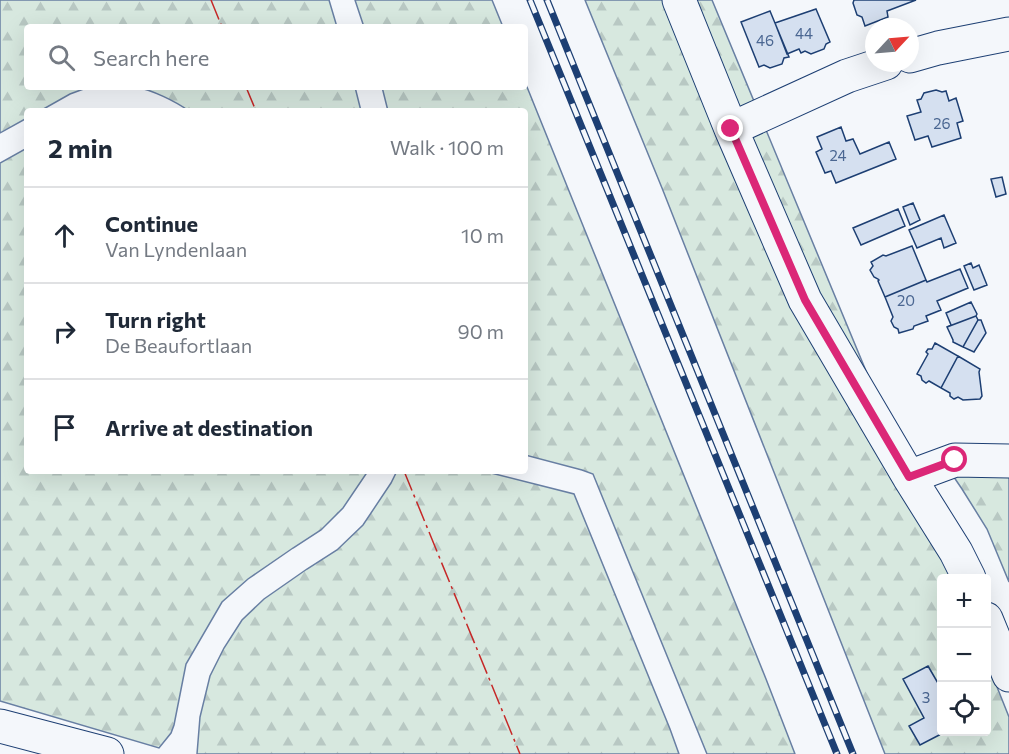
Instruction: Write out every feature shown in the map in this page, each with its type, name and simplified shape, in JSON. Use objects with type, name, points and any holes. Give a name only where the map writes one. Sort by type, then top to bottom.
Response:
[{"type":"street","points":[[680,0],[731,129],[805,300],[956,552],[967,574]]},
{"type":"street","points":[[919,53],[1009,34]]},
{"type":"street","points":[[731,129],[865,70]]},
{"type":"street","points":[[909,477],[955,460],[1009,461]]},
{"type":"street","points":[[991,628],[1009,675]]},
{"type":"street","points":[[0,726],[107,754]]},
{"type":"green space","points":[[0,0],[329,0],[336,24],[24,24],[24,90],[81,90],[45,108],[24,108],[24,120],[0,133]]},
{"type":"green space","points":[[355,0],[492,0],[502,24],[363,24]]},
{"type":"green space","points":[[585,0],[712,0],[950,574],[937,574],[937,736],[991,736],[991,672],[1009,717],[1009,754],[885,754],[662,188]]},
{"type":"green space","points":[[528,89],[795,754],[707,754],[593,474],[528,456],[528,108],[387,108],[383,90]]},
{"type":"green space","points":[[146,90],[356,90],[360,108],[184,108]]},
{"type":"green space","points":[[24,150],[24,474],[366,474],[343,508],[321,530],[248,579],[222,602],[186,664],[174,725],[171,733],[159,748],[0,701],[0,163]]},
{"type":"green space","points":[[1009,465],[1009,582],[987,529],[947,467]]},
{"type":"green space","points":[[396,474],[495,474],[574,494],[679,754],[197,754],[200,717],[210,676],[242,620],[264,599],[337,550],[363,525]]},
{"type":"building","points":[[854,0],[916,0],[887,11],[888,17],[885,18],[865,18],[865,26],[862,17],[857,15]]},
{"type":"building","points":[[816,9],[830,42],[824,49],[811,54],[805,51],[801,53],[799,49],[787,54],[775,23]]},
{"type":"building","points":[[770,11],[789,57],[784,58],[782,64],[770,68],[764,65],[759,67],[741,22]]},
{"type":"building","points":[[936,90],[946,91],[949,101],[956,98],[963,121],[957,123],[961,138],[932,147],[928,136],[915,140],[907,116],[921,112],[917,100],[921,99],[924,93]]},
{"type":"building","points":[[841,127],[846,141],[853,139],[860,154],[889,142],[896,159],[836,183],[831,171],[825,173],[816,152],[822,149],[817,137]]},
{"type":"building","points":[[1002,177],[1006,194],[996,197],[991,179]]},
{"type":"building","points":[[913,203],[920,220],[910,225],[903,207]]},
{"type":"building","points":[[898,209],[905,226],[861,245],[853,228]]},
{"type":"building","points":[[944,215],[956,243],[944,248],[941,238],[917,248],[909,230]]},
{"type":"building","points":[[912,246],[926,280],[885,297],[879,280],[870,270],[873,266],[871,262],[883,255],[886,256]]},
{"type":"building","points":[[971,263],[973,268],[979,265],[987,285],[974,290],[964,266]]},
{"type":"building","points":[[960,269],[968,288],[937,301],[941,310],[926,316],[928,321],[899,333],[891,321],[893,317],[885,297]]},
{"type":"building","points":[[971,302],[976,316],[947,327],[951,325],[946,313]]},
{"type":"building","points":[[976,316],[978,320],[963,347],[953,342],[947,327]]},
{"type":"building","points":[[978,320],[981,320],[986,333],[974,352],[963,347]]},
{"type":"building","points":[[935,343],[958,356],[941,388],[929,381],[926,383],[917,374],[928,354],[926,352],[932,349]]},
{"type":"building","points":[[958,356],[980,369],[982,396],[980,399],[963,400],[958,397],[954,399],[950,393],[941,388]]},
{"type":"building","points":[[928,666],[937,681],[937,736],[920,745],[909,726],[924,718],[903,679]]},
{"type":"railway","points":[[530,0],[837,754]]},
{"type":"railway","points":[[547,0],[853,754]]},
{"type":"power","points":[[211,0],[221,24]]},
{"type":"power","points":[[247,90],[255,108]]},
{"type":"power","points":[[405,474],[520,754]]},
{"type":"route","points":[[731,129],[805,300],[909,477],[955,460]]}]
